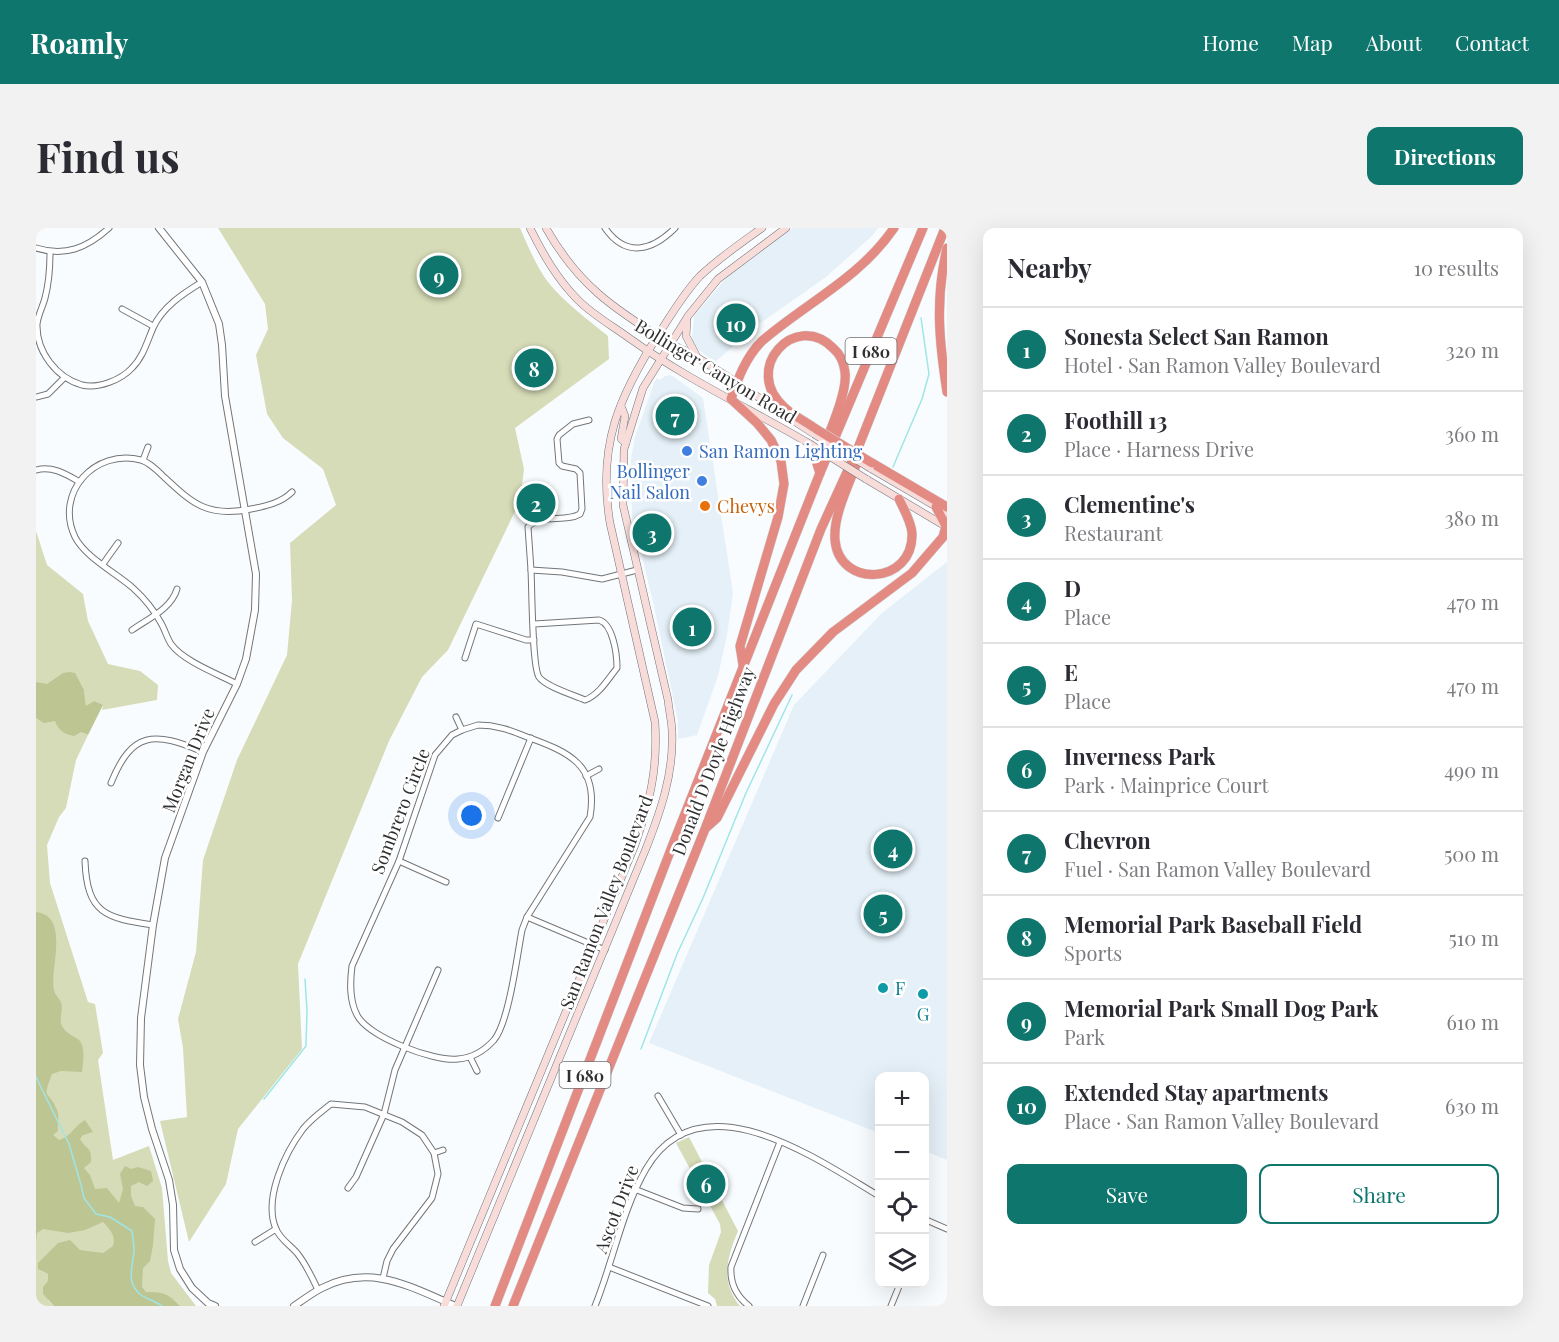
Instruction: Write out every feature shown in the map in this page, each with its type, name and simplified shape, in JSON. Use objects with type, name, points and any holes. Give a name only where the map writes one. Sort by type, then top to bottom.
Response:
[{"type":"highway","points":[[743,668],[740,646],[778,517],[784,484],[781,461],[771,440],[757,423],[730,399],[752,352],[762,341],[851,275],[873,254],[894,228]]},
{"type":"highway","name":"Donald D Doyle Highway","points":[[495,1306],[820,473],[923,228]]},
{"type":"highway","name":"Donald D Doyle Highway","points":[[513,1306],[705,829],[821,529],[858,448],[945,228]]},
{"type":"highway","points":[[947,248],[940,286],[938,320],[947,392]]},
{"type":"highway","points":[[820,473],[817,464],[843,392],[845,372],[843,361],[831,345],[822,339],[802,336],[784,343],[777,349],[768,367],[767,376],[770,387],[784,407],[815,431],[871,466],[947,507]]},
{"type":"highway","points":[[858,448],[859,458],[835,532],[838,552],[852,569],[860,573],[881,575],[890,572],[904,561],[911,544],[912,533],[899,499]]},
{"type":"highway","points":[[705,829],[717,818],[774,704],[796,670],[833,632],[917,567],[943,537],[946,527],[936,507]]},
{"type":"main road","name":"Bollinger Canyon Road","points":[[530,228],[548,262],[578,300],[596,316],[648,351],[810,444],[946,527]]},
{"type":"main road","name":"Bollinger Canyon Road","points":[[546,228],[566,261],[593,291],[612,306],[815,431]]},
{"type":"main road","name":"San Ramon Valley Boulevard","points":[[445,1304],[635,844],[650,802],[657,750],[655,722],[606,499],[609,440],[625,392],[682,297],[717,261],[762,228]]},
{"type":"main road","name":"San Ramon Valley Boulevard","points":[[456,1306],[605,950],[662,806],[672,745],[672,730],[668,700],[623,505],[626,443],[643,388],[688,316],[718,279],[740,260],[786,228]]},
{"type":"main road","points":[[688,316],[686,336],[697,357]]},
{"type":"main road","points":[[621,406],[625,416],[621,439],[626,443]]},
{"type":"main road","points":[[871,466],[947,513]]},
{"type":"street","points":[[36,248],[50,252],[71,250],[88,245],[109,228]]},
{"type":"street","name":"Morgan Drive","points":[[159,228],[202,282],[219,324],[225,396],[256,574],[255,610],[246,659],[237,684],[203,752],[165,858],[153,925],[141,1018],[140,1065],[144,1097],[152,1130],[169,1180],[173,1205],[174,1250],[192,1288],[208,1303],[215,1306]]},
{"type":"street","points":[[605,228],[612,238],[621,243],[643,249],[656,244],[675,228]]},
{"type":"street","points":[[50,252],[46,296],[36,324],[39,339],[52,368],[64,378],[87,386],[103,385],[131,370],[147,345],[153,326],[165,311],[181,296],[202,282]]},
{"type":"street","points":[[122,309],[153,326]]},
{"type":"street","points":[[36,397],[48,394],[64,378]]},
{"type":"street","points":[[534,624],[590,620],[605,622],[609,627],[617,668],[592,698],[585,700],[540,679],[536,672],[528,534],[528,527],[537,520],[565,519],[580,514],[582,509],[580,472],[559,463],[557,439],[573,424],[589,420]]},
{"type":"street","points":[[142,460],[148,447]]},
{"type":"street","points":[[237,684],[179,653],[141,595],[83,549],[75,537],[71,524],[69,504],[72,493],[78,482],[89,471],[102,463],[115,459],[142,460],[180,493],[204,508],[219,512],[246,510],[285,499],[292,492]]},
{"type":"street","points":[[36,470],[54,469],[78,482]]},
{"type":"street","points":[[103,564],[118,543]]},
{"type":"street","points":[[531,570],[562,572],[602,579],[637,570]]},
{"type":"street","points":[[132,630],[171,602],[177,589]]},
{"type":"street","points":[[465,658],[476,624],[526,640],[534,640]]},
{"type":"street","points":[[350,1021],[357,1017],[369,1028],[404,1046],[433,1057],[449,1060],[470,1057],[482,1051],[494,1040],[505,1017],[522,930],[527,917],[590,817],[591,788],[586,776],[570,755],[559,748],[491,725],[478,725],[462,730],[456,717]]},
{"type":"street","name":"Sombrero Circle","points":[[357,1017],[350,992],[352,966],[399,861],[435,755],[452,735],[462,730]]},
{"type":"street","points":[[498,818],[531,738]]},
{"type":"street","points":[[111,783],[118,765],[129,750],[142,741],[159,739],[178,742],[203,752]]},
{"type":"street","points":[[586,776],[599,769]]},
{"type":"street","points":[[86,861],[89,894],[97,906],[112,917],[153,925]]},
{"type":"street","points":[[399,861],[446,882]]},
{"type":"street","points":[[527,917],[605,950]]},
{"type":"street","points":[[348,1188],[356,1177],[384,1114],[395,1070],[404,1046],[438,970]]},
{"type":"street","points":[[470,1057],[477,1071]]},
{"type":"street","points":[[326,1096],[331,1104]]},
{"type":"street","points":[[658,1096],[681,1135]]},
{"type":"street","points":[[318,1290],[304,1263],[276,1229],[272,1198],[277,1177],[302,1130],[315,1115],[331,1104],[365,1107],[384,1114],[416,1130],[434,1153],[438,1174],[432,1198],[390,1254],[383,1278]]},
{"type":"street","name":"Ascot Drive","points":[[595,1306],[616,1241],[645,1170],[657,1153],[681,1135],[701,1128],[730,1126],[750,1130],[821,1161],[875,1194]]},
{"type":"street","points":[[749,1306],[741,1299],[733,1286],[731,1267],[780,1142]]},
{"type":"street","points":[[434,1153],[443,1150]]},
{"type":"street","points":[[637,1190],[683,1208],[698,1209]]},
{"type":"street","points":[[929,1222],[947,1229]]},
{"type":"street","points":[[255,1242],[276,1229]]},
{"type":"street","points":[[803,1306],[823,1254]]},
{"type":"street","points":[[609,1267],[708,1305]]},
{"type":"street","points":[[294,1306],[318,1290],[350,1279],[383,1278],[400,1282],[445,1304],[456,1306]]},
{"type":"street","points":[[891,1306],[898,1288]]},
{"type":"shaded area","points":[[793,228],[878,228],[826,277],[759,324],[715,362],[697,349],[692,340],[694,316],[727,277]]},
{"type":"shaded area","points":[[671,375],[703,398],[733,593],[718,676],[697,735],[678,739],[678,721],[632,515],[631,458],[635,437],[654,383],[657,378],[660,380]]},
{"type":"shaded area","points":[[947,562],[947,1160],[929,1153],[929,1072],[875,1072],[875,1131],[649,1043],[794,705],[882,613]]},
{"type":"green space","points":[[218,228],[520,228],[536,263],[548,282],[569,304],[608,336],[609,359],[515,428],[524,469],[520,501],[448,650],[422,677],[389,741],[298,964],[302,1049],[238,1129],[226,1184],[189,1242],[160,1121],[187,1117],[183,1048],[178,1019],[196,952],[203,860],[237,760],[287,655],[292,600],[290,543],[336,505],[323,469],[283,438],[267,414],[256,355],[268,329],[265,304]]},
{"type":"green space","points":[[36,531],[47,565],[83,594],[88,621],[108,664],[140,671],[158,685],[157,700],[102,710],[103,705],[86,706],[84,690],[81,732],[88,735],[76,760],[66,808],[59,817],[47,845],[50,883],[88,1002],[95,1004],[103,1053],[98,1060],[113,1160],[149,1146],[162,1188],[171,1273],[196,1306],[135,1306],[38,1269],[48,1274],[48,1300],[54,1306],[36,1306]]},
{"type":"green space","points":[[63,673],[75,673],[84,690],[86,706],[94,701],[103,705],[88,735],[81,732],[74,736],[67,734],[60,730],[55,721],[44,723],[36,718],[36,682],[47,684]]},
{"type":"green space","points":[[36,912],[47,916],[53,923],[56,945],[53,981],[55,992],[62,1005],[61,1023],[65,1031],[79,1040],[83,1051],[82,1072],[61,1071],[52,1074],[47,1095],[58,1115],[58,1131],[53,1135],[59,1140],[85,1120],[93,1132],[83,1135],[80,1139],[90,1151],[91,1157],[91,1162],[84,1168],[90,1175],[95,1189],[107,1188],[119,1203],[123,1189],[120,1174],[125,1166],[131,1169],[138,1167],[151,1171],[153,1181],[147,1186],[139,1182],[131,1186],[131,1196],[135,1206],[143,1207],[155,1219],[150,1261],[143,1268],[142,1287],[146,1292],[165,1294],[180,1306],[54,1306],[43,1294],[48,1274],[38,1269],[38,1263],[58,1243],[70,1240],[80,1250],[103,1253],[113,1246],[114,1239],[103,1222],[85,1230],[68,1233],[43,1229],[37,1233],[36,1242]]},
{"type":"green space","points":[[689,1137],[738,1231],[727,1270],[730,1288],[740,1306],[717,1306],[715,1299],[708,1293],[709,1265],[721,1232],[720,1224],[676,1143]]},
{"type":"waterway","points":[[893,467],[922,399],[929,374],[921,318]]},
{"type":"waterway","points":[[641,1049],[677,954],[703,898],[746,793],[792,695]]},
{"type":"waterway","points":[[264,1099],[306,1046],[305,979]]},
{"type":"waterway","points":[[36,1077],[69,1144],[84,1198],[96,1214],[110,1217],[132,1231],[134,1251],[131,1280],[141,1295],[162,1306]]},
{"type":"place","name":"Memorial Park Small Dog Park","points":[[439,275]]},
{"type":"place","name":"Extended Stay apartments","points":[[736,323]]},
{"type":"place","name":"Memorial Park Baseball Field","points":[[534,368]]},
{"type":"place","name":"Chevron","points":[[675,416]]},
{"type":"place","name":"San Ramon Lighting","points":[[687,451]]},
{"type":"place","name":"Bollinger Nail Salon","points":[[702,481]]},
{"type":"place","name":"Foothill 13","points":[[536,503]]},
{"type":"place","name":"Chevys","points":[[705,506]]},
{"type":"place","name":"Clementine's","points":[[652,533]]},
{"type":"place","name":"Sonesta Select San Ramon","points":[[692,627]]},
{"type":"place","name":"D","points":[[893,849]]},
{"type":"place","name":"E","points":[[883,914]]},
{"type":"place","name":"F","points":[[883,988]]},
{"type":"place","name":"G","points":[[923,994]]},
{"type":"place","name":"Inverness Park","points":[[706,1184]]}]
